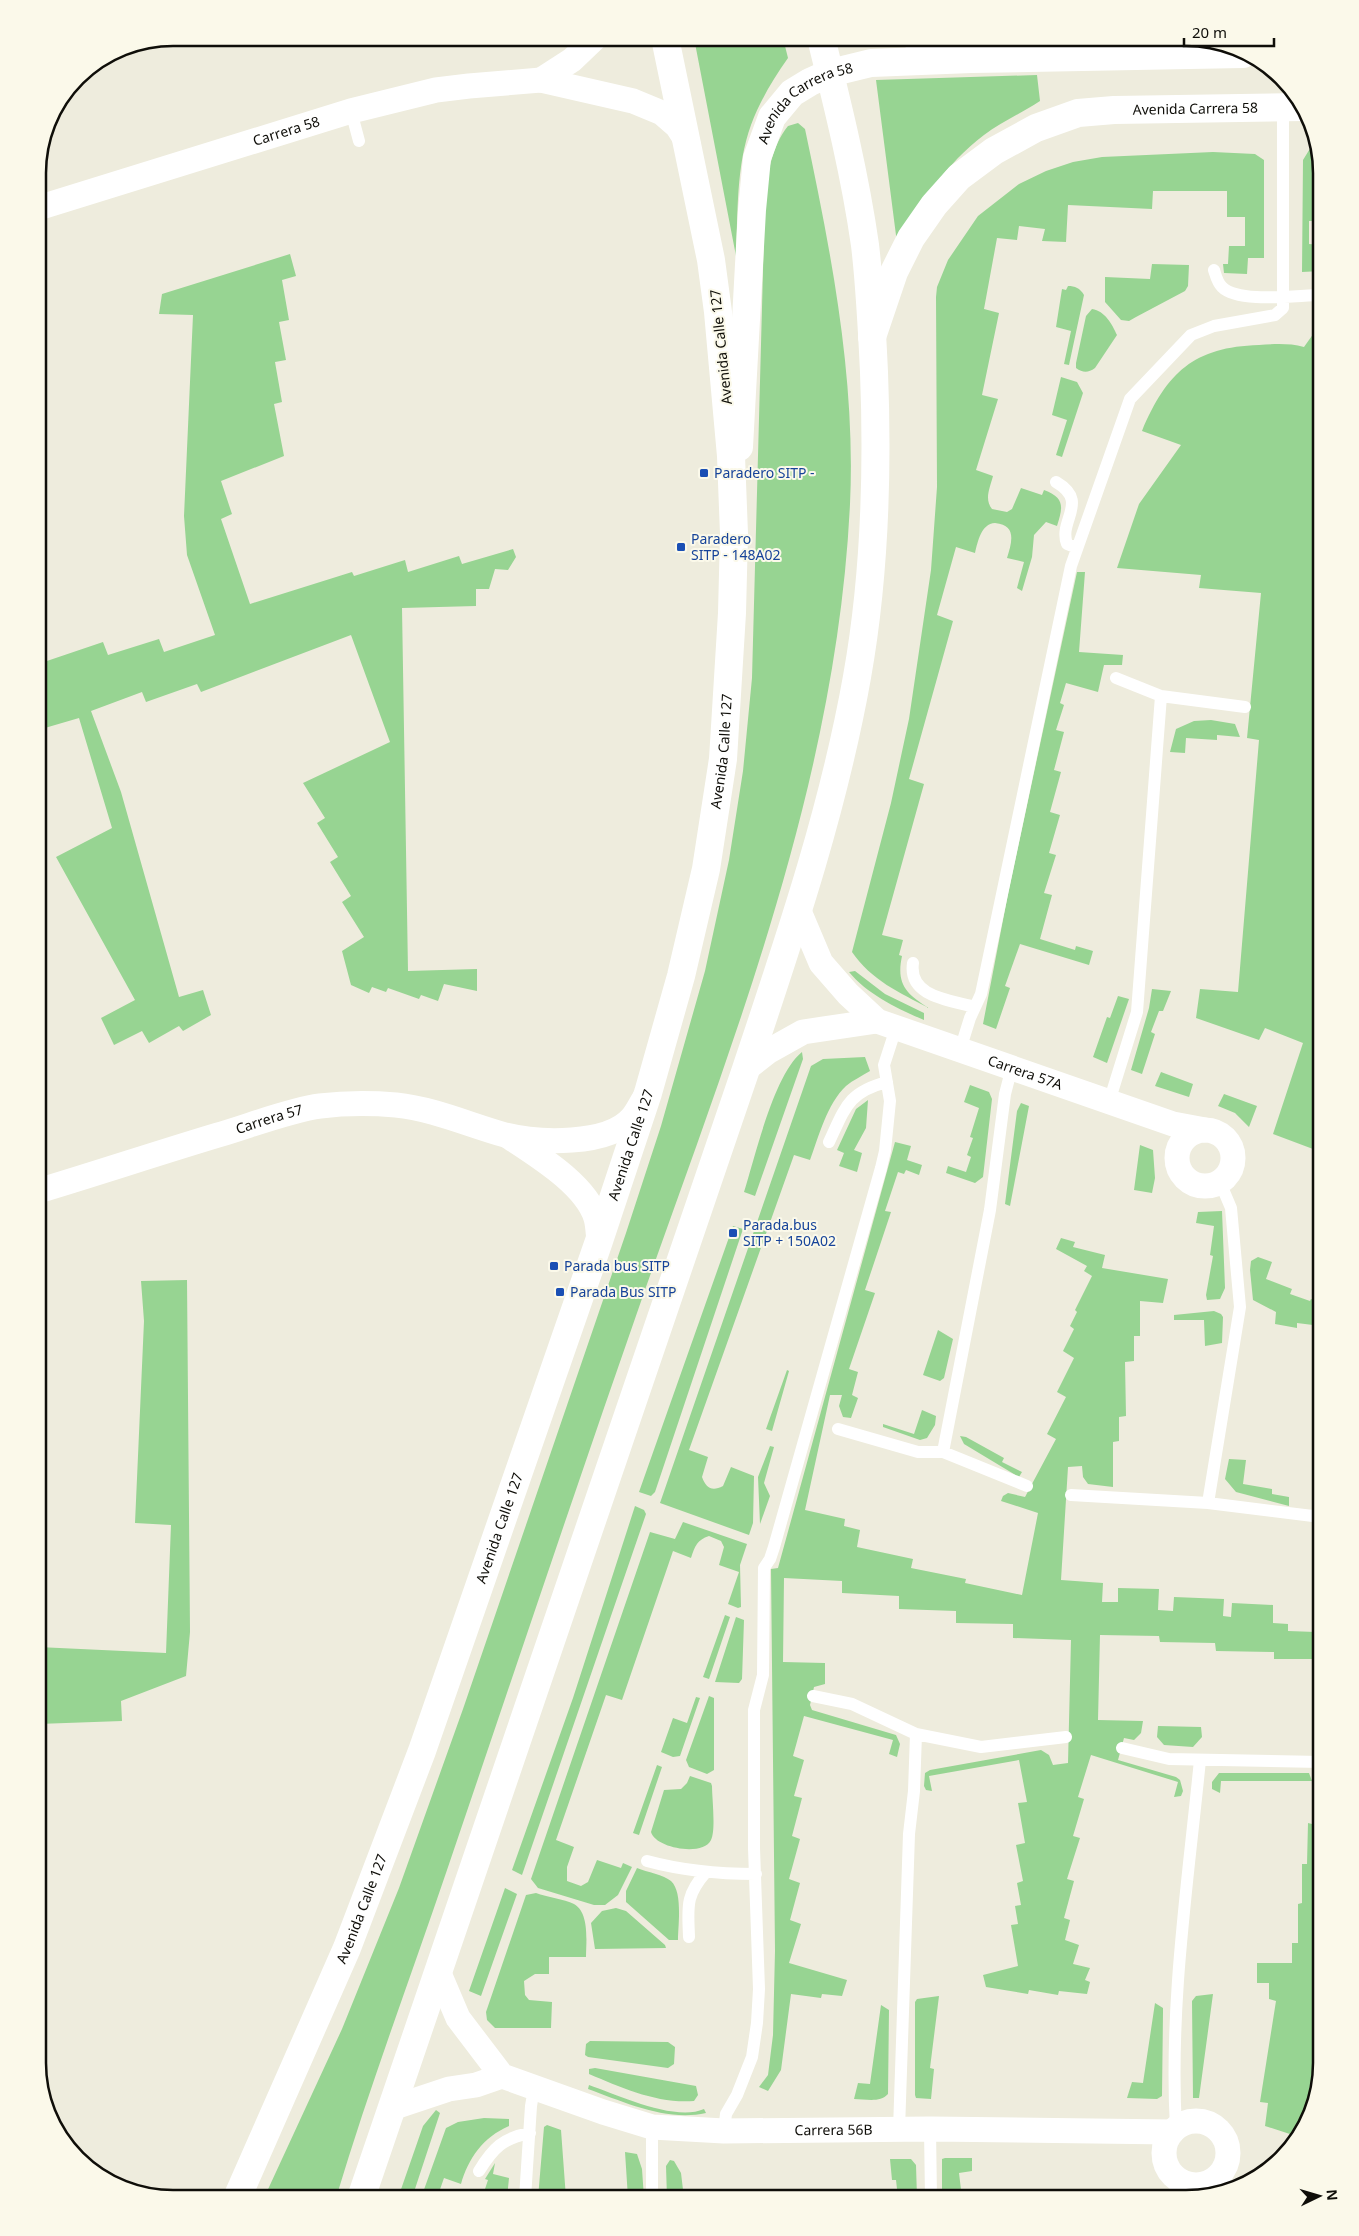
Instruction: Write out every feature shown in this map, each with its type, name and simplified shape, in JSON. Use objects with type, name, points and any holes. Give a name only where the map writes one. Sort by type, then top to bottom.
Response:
[{"type":"main road","name":"Avenida Calle 127","points":[[241,2189],[346,1948],[422,1751],[599,1241],[648,1093],[681,976],[708,860],[723,759],[732,613],[734,534],[731,456],[718,312],[711,260],[688,143],[666,47]]},
{"type":"main road","points":[[364,2189],[799,911],[842,753],[864,633],[874,538],[875,411],[865,246],[856,193],[823,47]]},
{"type":"main road","points":[[936,47],[971,58]]},
{"type":"main road","name":"Avenida Carrera 58","points":[[734,534],[752,210],[757,158],[772,117],[792,93],[830,73],[871,63],[971,58],[1230,54]]},
{"type":"main road","name":"Avenida Carrera 58","points":[[872,337],[894,272],[911,238],[934,205],[959,177],[994,151],[1036,128],[1078,113],[1114,110],[1293,107]]},
{"type":"street","name":"Carrera 58","points":[[541,80],[572,60],[586,47]]},
{"type":"street","name":"Carrera 58","points":[[47,205],[351,111],[436,90],[541,80],[640,102],[662,113],[677,126],[688,143]]},
{"type":"street","name":"Carrera 57A","points":[[799,911],[821,963],[843,989],[886,1024],[1173,1124],[1205,1130],[1222,1136],[1232,1151],[1231,1169],[1220,1182]]},
{"type":"street","name":"Carrera 57A","points":[[746,1069],[769,1051],[803,1032],[886,1024]]},
{"type":"street","name":"Carrera 57","points":[[46,1189],[114,1166],[319,1106],[363,1103],[424,1110],[507,1135],[555,1140],[594,1138],[613,1132],[631,1119],[648,1093]]},
{"type":"street","points":[[1173,1124],[1178,1136],[1177,1161],[1180,1171],[1186,1178],[1202,1186],[1220,1182]]},
{"type":"street","points":[[1178,1152],[1181,1143],[1187,1136],[1205,1130]]},
{"type":"street","name":"Carrera 57","points":[[507,1135],[566,1178],[587,1200],[596,1217],[599,1241]]},
{"type":"street","points":[[392,2108],[449,2089],[476,2085],[502,2076],[458,2018],[438,1971]]},
{"type":"street","name":"Carrera 56B","points":[[502,2076],[534,2089],[652,2127],[724,2131],[930,2129],[1174,2130]]},
{"type":"street","name":"Carrera 56B","points":[[1193,2121],[1204,2122],[1222,2134],[1227,2144],[1228,2155],[1219,2175],[1210,2187],[1200,2184],[1188,2184],[1172,2173],[1166,2164],[1164,2155],[1165,2145],[1174,2130],[1184,2123],[1193,2121]]},
{"type":"street","points":[[238,2189],[252,2168]]},
{"type":"lane","points":[[960,1050],[981,994],[1071,566],[1130,399],[1191,335],[1214,326],[1274,315],[1283,308],[1293,107]]},
{"type":"lane","points":[[351,111],[359,141]]},
{"type":"lane","points":[[1214,270],[1222,288],[1231,294],[1242,297],[1313,295]]},
{"type":"lane","points":[[1056,482],[1065,487],[1072,501],[1072,509],[1064,536],[1067,544],[1077,548]]},
{"type":"lane","points":[[1116,678],[1161,696],[1245,708]]},
{"type":"lane","points":[[1109,1102],[1137,1012],[1161,696]]},
{"type":"lane","points":[[913,962],[912,976],[919,986],[934,996],[975,1007]]},
{"type":"lane","points":[[724,2131],[726,2114],[737,2095],[752,2057],[757,2023],[759,1989],[754,1710],[763,1675],[764,1568],[774,1547],[881,1168],[890,1101],[884,1065],[886,1024]]},
{"type":"lane","points":[[943,1452],[990,1210],[1007,1084],[1012,1067]]},
{"type":"lane","points":[[829,1142],[848,1106],[857,1094],[870,1086],[887,1082]]},
{"type":"lane","points":[[1208,1503],[1240,1307],[1231,1208],[1220,1182]]},
{"type":"lane","points":[[838,1428],[918,1452],[943,1452],[1026,1486]]},
{"type":"lane","points":[[1071,1496],[1208,1503],[1313,1516]]},
{"type":"lane","points":[[813,1696],[852,1704],[916,1734],[981,1747],[1066,1737]]},
{"type":"lane","points":[[899,2130],[909,1834],[914,1791],[916,1734]]},
{"type":"lane","points":[[1122,1748],[1169,1759],[1313,1762]]},
{"type":"lane","points":[[1174,2130],[1178,1990],[1200,1760]]},
{"type":"lane","points":[[647,1861],[689,1871],[756,1874]]},
{"type":"lane","points":[[689,1937],[688,1909],[693,1887],[706,1872]]},
{"type":"lane","points":[[526,2189],[534,2089]]},
{"type":"lane","points":[[652,2127],[652,2189]]},
{"type":"lane","points":[[930,2129],[930,2190]]},
{"type":"lane","points":[[479,2171],[493,2150],[505,2140],[530,2133]]},
{"type":"green space","points":[[696,47],[785,47],[788,58],[763,99],[746,141],[740,173],[736,256]]},
{"type":"green space","points":[[1037,75],[1040,101],[991,130],[970,146],[935,184],[897,243],[876,80]]},
{"type":"green space","points":[[798,123],[805,129],[824,222],[845,362],[851,457],[850,504],[841,606],[825,706],[803,805],[777,903],[747,1000],[595,1433],[339,2189],[268,2189],[342,2029],[399,1888],[463,1709],[626,1233],[661,1126],[705,971],[729,860],[743,771],[752,678],[765,196],[774,151],[788,126]]},
{"type":"green space","points":[[1310,148],[1313,173],[1313,221],[1309,221],[1309,244],[1313,244],[1313,271],[1302,272],[1303,160]]},
{"type":"green space","points":[[1213,152],[1255,154],[1264,160],[1264,258],[1248,258],[1247,274],[1224,273],[1223,264],[1228,264],[1229,246],[1245,246],[1245,217],[1227,217],[1227,191],[1153,191],[1152,209],[1068,205],[1066,242],[1042,241],[1045,229],[1019,226],[1017,240],[997,238],[984,309],[999,313],[982,395],[998,399],[976,470],[993,476],[988,497],[992,509],[1007,512],[1012,509],[1021,488],[1042,495],[1044,490],[1051,493],[1059,500],[1061,508],[1057,526],[1046,522],[1034,535],[1032,557],[1022,591],[1017,588],[1024,562],[1007,558],[1011,535],[1007,527],[995,523],[986,526],[977,543],[975,553],[956,547],[937,615],[953,621],[909,779],[924,784],[882,935],[903,940],[899,955],[902,956],[900,974],[902,981],[914,998],[929,1008],[877,978],[852,952],[891,803],[909,719],[931,570],[937,487],[937,287],[948,260],[978,216],[1019,184],[1046,171],[1073,162],[1102,157]]},
{"type":"green space","points":[[290,254],[296,276],[282,280],[289,320],[279,322],[286,360],[275,362],[282,402],[274,404],[284,456],[221,481],[232,514],[221,519],[250,604],[352,572],[354,576],[405,560],[408,572],[459,556],[462,564],[513,549],[516,557],[508,570],[495,569],[489,589],[476,589],[476,606],[402,608],[408,971],[477,969],[477,991],[444,984],[438,1001],[421,995],[419,999],[388,988],[386,992],[372,987],[369,993],[351,985],[342,951],[364,937],[342,902],[351,896],[330,862],[338,857],[317,823],[325,818],[303,783],[390,742],[351,635],[201,692],[197,684],[146,702],[142,692],[91,711],[121,792],[179,997],[203,990],[211,1015],[183,1031],[179,1026],[149,1043],[142,1031],[114,1045],[101,1018],[135,1000],[56,857],[112,828],[79,718],[47,727],[47,661],[103,642],[108,655],[159,639],[164,652],[215,635],[187,555],[184,516],[193,315],[159,314],[162,294]]},
{"type":"green space","points":[[1152,264],[1189,265],[1188,286],[1185,291],[1129,321],[1121,320],[1105,302],[1105,277],[1150,279]]},
{"type":"green space","points":[[1068,286],[1077,288],[1084,295],[1069,365],[1064,364],[1071,331],[1056,327],[1062,289],[1066,290]]},
{"type":"green space","points":[[1092,309],[1104,315],[1117,335],[1095,368],[1088,372],[1083,372],[1076,368],[1076,363],[1086,316]]},
{"type":"green space","points":[[1313,334],[1313,1149],[1273,1134],[1303,1043],[1265,1028],[1259,1040],[1196,1018],[1200,989],[1238,992],[1259,740],[1247,738],[1261,593],[1199,588],[1201,575],[1117,568],[1139,504],[1181,445],[1142,431],[1152,410],[1173,378],[1200,358],[1217,351],[1270,344],[1304,347]]},
{"type":"green space","points":[[1061,377],[1077,382],[1083,393],[1062,457],[1056,455],[1067,420],[1052,415]]},
{"type":"green space","points":[[1077,572],[1085,572],[1079,652],[1123,655],[1122,665],[1104,665],[1098,692],[1066,683],[1060,703],[1064,705],[1056,730],[1064,732],[1054,770],[1061,772],[1050,812],[1060,815],[1049,853],[1056,855],[1044,893],[1052,895],[1040,939],[1075,950],[1076,946],[1093,951],[1089,965],[1020,944],[1005,986],[1010,988],[996,1029],[983,1024],[1008,894]]},
{"type":"green space","points":[[1211,720],[1235,724],[1240,737],[1217,735],[1217,740],[1186,738],[1185,753],[1170,752],[1176,729],[1194,721]]},
{"type":"green space","points":[[855,971],[885,994],[924,1013],[924,1020],[874,994],[849,972]]},
{"type":"green space","points":[[1152,989],[1171,991],[1163,1011],[1159,1011],[1151,1032],[1155,1034],[1142,1074],[1131,1070],[1149,1008]]},
{"type":"green space","points":[[1118,996],[1129,999],[1107,1063],[1093,1057],[1107,1017],[1110,1018]]},
{"type":"green space","points":[[802,1052],[803,1059],[755,1196],[744,1192],[774,1097],[792,1063]]},
{"type":"green space","points":[[865,1057],[870,1071],[846,1086],[839,1093],[824,1121],[810,1160],[794,1155],[689,1450],[708,1457],[702,1477],[705,1484],[710,1488],[716,1489],[723,1486],[731,1467],[754,1476],[753,1523],[749,1535],[660,1503],[811,1066],[823,1059]]},
{"type":"green space","points":[[1161,1072],[1193,1084],[1189,1097],[1155,1086]]},
{"type":"green space","points":[[970,1085],[989,1092],[992,1099],[983,1177],[975,1183],[946,1173],[948,1166],[966,1172],[971,1157],[967,1155],[973,1138],[970,1137],[979,1108],[964,1102]]},
{"type":"green space","points":[[1224,1094],[1257,1106],[1249,1127],[1235,1113],[1218,1106]]},
{"type":"green space","points":[[868,1100],[866,1128],[854,1150],[862,1153],[857,1172],[839,1166],[844,1153],[837,1150],[856,1109]]},
{"type":"green space","points":[[1021,1103],[1029,1106],[1010,1206],[1005,1204],[1017,1111]]},
{"type":"green space","points":[[895,1142],[911,1146],[907,1160],[922,1165],[919,1175],[906,1170],[904,1174],[898,1172],[885,1211],[891,1212],[865,1290],[875,1293],[849,1369],[858,1372],[852,1395],[858,1398],[851,1418],[843,1417],[839,1406],[842,1395],[830,1395],[805,1510],[845,1519],[844,1526],[860,1530],[857,1547],[913,1559],[911,1568],[966,1579],[965,1583],[1022,1595],[1038,1513],[1001,1501],[1003,1496],[1008,1493],[1025,1497],[1056,1439],[1047,1434],[1066,1397],[1057,1392],[1074,1358],[1063,1351],[1074,1329],[1070,1326],[1077,1312],[1075,1310],[1092,1276],[1084,1271],[1087,1266],[1056,1249],[1061,1238],[1075,1242],[1073,1247],[1105,1255],[1102,1268],[1168,1279],[1163,1303],[1140,1301],[1140,1336],[1134,1336],[1134,1361],[1125,1362],[1126,1416],[1119,1417],[1119,1441],[1113,1442],[1113,1487],[1088,1484],[1083,1477],[1082,1466],[1068,1467],[1061,1580],[1103,1583],[1102,1602],[1118,1602],[1118,1588],[1159,1589],[1158,1610],[1173,1611],[1174,1597],[1224,1599],[1223,1616],[1231,1617],[1232,1603],[1273,1605],[1273,1623],[1288,1624],[1288,1631],[1313,1632],[1313,1659],[1274,1659],[1274,1652],[1216,1651],[1215,1643],[1160,1642],[1159,1636],[1100,1635],[1098,1720],[1143,1721],[1141,1733],[1134,1740],[1124,1738],[1118,1760],[1176,1777],[1180,1780],[1183,1791],[1181,1796],[1174,1797],[1178,1782],[1091,1755],[1078,1797],[1084,1799],[1073,1836],[1080,1838],[1067,1879],[1074,1881],[1064,1918],[1070,1920],[1065,1940],[1079,1945],[1073,1964],[1090,1968],[1085,1980],[1090,1982],[1087,1994],[1059,1991],[1058,1995],[1029,1990],[1028,1994],[986,1987],[983,1975],[1018,1966],[1011,1925],[1018,1924],[1015,1906],[1021,1905],[1017,1883],[1023,1881],[1016,1845],[1025,1843],[1018,1803],[1027,1802],[1019,1760],[929,1776],[932,1791],[926,1790],[924,1786],[925,1773],[930,1770],[1041,1750],[1049,1755],[1053,1765],[1068,1763],[1071,1640],[1013,1638],[1013,1624],[956,1623],[956,1611],[899,1609],[899,1596],[842,1593],[842,1581],[784,1578],[783,1662],[825,1663],[825,1684],[814,1687],[810,1705],[812,1710],[896,1735],[900,1744],[897,1757],[889,1754],[893,1740],[804,1716],[793,1756],[804,1760],[794,1796],[802,1798],[792,1836],[800,1839],[789,1879],[800,1883],[790,1920],[801,1924],[789,1963],[847,1980],[842,1996],[822,1994],[821,1998],[791,1994],[781,2070],[768,2091],[759,2087],[768,2075],[773,2035],[775,1951],[771,1569],[778,1568]]},
{"type":"green space","points":[[1140,1145],[1153,1150],[1155,1178],[1152,1193],[1134,1190]]},
{"type":"green space","points":[[1222,1211],[1225,1288],[1220,1299],[1207,1300],[1206,1295],[1213,1256],[1210,1255],[1214,1226],[1196,1223],[1198,1212]]},
{"type":"green space","points":[[733,1226],[743,1229],[655,1492],[651,1496],[639,1492]]},
{"type":"green space","points":[[1258,1257],[1272,1262],[1266,1279],[1292,1289],[1290,1294],[1310,1301],[1313,1300],[1313,1325],[1297,1323],[1297,1328],[1275,1324],[1276,1312],[1253,1300],[1251,1261]]},
{"type":"green space","points":[[187,1280],[190,1632],[186,1676],[121,1701],[122,1721],[46,1724],[46,1647],[166,1653],[171,1525],[135,1523],[144,1321],[141,1281]]},
{"type":"green space","points":[[1214,1311],[1223,1317],[1222,1343],[1205,1346],[1204,1320],[1174,1320],[1174,1315]]},
{"type":"green space","points":[[938,1330],[953,1339],[944,1378],[940,1381],[923,1375]]},
{"type":"green space","points":[[787,1370],[789,1371],[772,1431],[766,1429]]},
{"type":"green space","points":[[922,1410],[936,1416],[935,1425],[927,1438],[920,1440],[883,1427],[883,1424],[914,1434]]},
{"type":"green space","points":[[960,1436],[966,1437],[1004,1458],[1002,1462],[1022,1472],[1019,1477],[964,1444]]},
{"type":"green space","points":[[770,1446],[774,1447],[764,1483],[770,1496],[760,1524],[758,1477]]},
{"type":"green space","points":[[1229,1459],[1246,1460],[1243,1484],[1272,1489],[1272,1494],[1289,1497],[1289,1506],[1236,1492],[1225,1479]]},
{"type":"green space","points":[[635,1506],[644,1510],[646,1514],[522,1875],[512,1870],[573,1698]]},
{"type":"green space","points":[[683,1522],[747,1544],[740,1565],[741,1607],[738,1608],[728,1604],[739,1572],[719,1565],[724,1547],[721,1541],[709,1536],[702,1539],[695,1547],[691,1558],[673,1551],[622,1700],[606,1695],[556,1840],[574,1847],[567,1867],[567,1881],[581,1886],[588,1882],[597,1860],[621,1868],[623,1863],[632,1867],[618,1895],[605,1905],[594,1905],[538,1888],[531,1879],[650,1532],[675,1539]]},
{"type":"green space","points":[[725,1615],[730,1617],[709,1679],[703,1677]]},
{"type":"green space","points":[[736,1617],[744,1620],[742,1679],[739,1683],[715,1682]]},
{"type":"green space","points":[[709,1696],[714,1698],[714,1770],[707,1774],[689,1767],[686,1760]]},
{"type":"green space","points":[[696,1697],[700,1698],[680,1756],[673,1757],[661,1752],[673,1718],[687,1723]]},
{"type":"green space","points":[[1158,1726],[1201,1727],[1202,1737],[1193,1747],[1164,1745],[1157,1737]]},
{"type":"green space","points":[[657,1765],[662,1767],[639,1835],[633,1833]]},
{"type":"green space","points":[[1219,1773],[1309,1773],[1312,1781],[1221,1781],[1220,1793],[1212,1789],[1212,1782]]},
{"type":"green space","points":[[690,1776],[711,1783],[714,1822],[711,1840],[699,1848],[690,1849],[670,1846],[654,1838],[651,1832],[664,1790],[681,1789],[687,1783]]},
{"type":"green space","points":[[1313,1782],[1312,2080],[1300,2119],[1290,2134],[1265,2126],[1268,2103],[1260,2102],[1276,2001],[1269,1999],[1269,1983],[1257,1983],[1257,1963],[1292,1963],[1292,1943],[1298,1943],[1298,1904],[1302,1903],[1302,1864],[1307,1864],[1308,1823],[1312,1824]]},
{"type":"green space","points":[[637,1868],[664,1877],[675,1886],[679,1909],[678,1940],[669,1940],[626,1902],[626,1891]]},
{"type":"green space","points":[[505,1888],[517,1894],[481,1996],[469,1991]]},
{"type":"green space","points":[[536,1893],[570,1902],[579,1908],[585,1921],[586,1957],[549,1957],[549,1974],[535,1974],[524,1981],[525,1995],[529,2000],[552,2002],[551,2028],[495,2028],[487,2020],[486,2012],[526,1895]]},
{"type":"green space","points":[[616,1908],[626,1911],[665,1945],[666,1948],[595,1949],[591,1923],[602,1911]]},
{"type":"green space","points":[[1213,1994],[1199,2098],[1193,2098],[1192,2001],[1196,1996]]},
{"type":"green space","points":[[939,1996],[930,2068],[934,2069],[931,2099],[916,2098],[915,2002],[917,1999]]},
{"type":"green space","points":[[1155,2003],[1163,2008],[1162,2096],[1157,2099],[1127,2098],[1132,2082],[1143,2083]]},
{"type":"green space","points":[[881,2005],[889,2010],[888,2094],[877,2100],[854,2099],[858,2083],[870,2084]]},
{"type":"green space","points":[[590,2041],[668,2042],[675,2047],[674,2064],[668,2068],[588,2057],[585,2055],[586,2044]]},
{"type":"green space","points":[[595,2068],[696,2086],[698,2095],[694,2101],[681,2101],[640,2094],[589,2074],[589,2069]]},
{"type":"green space","points":[[589,2085],[646,2106],[678,2112],[692,2112],[704,2109],[706,2113],[676,2115],[661,2113],[631,2105],[588,2089]]},
{"type":"green space","points":[[436,2110],[440,2113],[415,2189],[401,2189],[423,2126]]},
{"type":"green space","points":[[484,2118],[509,2119],[509,2126],[492,2136],[478,2150],[468,2166],[461,2184],[444,2178],[440,2189],[424,2189],[446,2128],[458,2122]]},
{"type":"green space","points":[[547,2125],[561,2130],[565,2189],[539,2189],[544,2127]]},
{"type":"green space","points":[[625,2152],[637,2154],[642,2169],[643,2189],[627,2189]]},
{"type":"green space","points":[[972,2158],[972,2171],[959,2173],[961,2190],[942,2190],[942,2159]]},
{"type":"green space","points":[[890,2159],[911,2159],[916,2165],[917,2190],[897,2190],[896,2180],[892,2180]]},
{"type":"green space","points":[[670,2160],[674,2161],[681,2173],[683,2190],[667,2189],[666,2166]]},
{"type":"green space","points":[[495,2163],[493,2174],[509,2178],[508,2189],[485,2189],[488,2180],[485,2179]]},
{"type":"place","name":"Paradero SITP -","points":[[704,473]]},
{"type":"place","name":"Paradero SITP - 148A02","points":[[681,547]]},
{"type":"place","name":"Parada.bus SITP + 150A02","points":[[733,1233]]},
{"type":"place","name":"Parada bus SITP","points":[[554,1266]]},
{"type":"place","name":"Parada Bus SITP","points":[[560,1292]]}]
